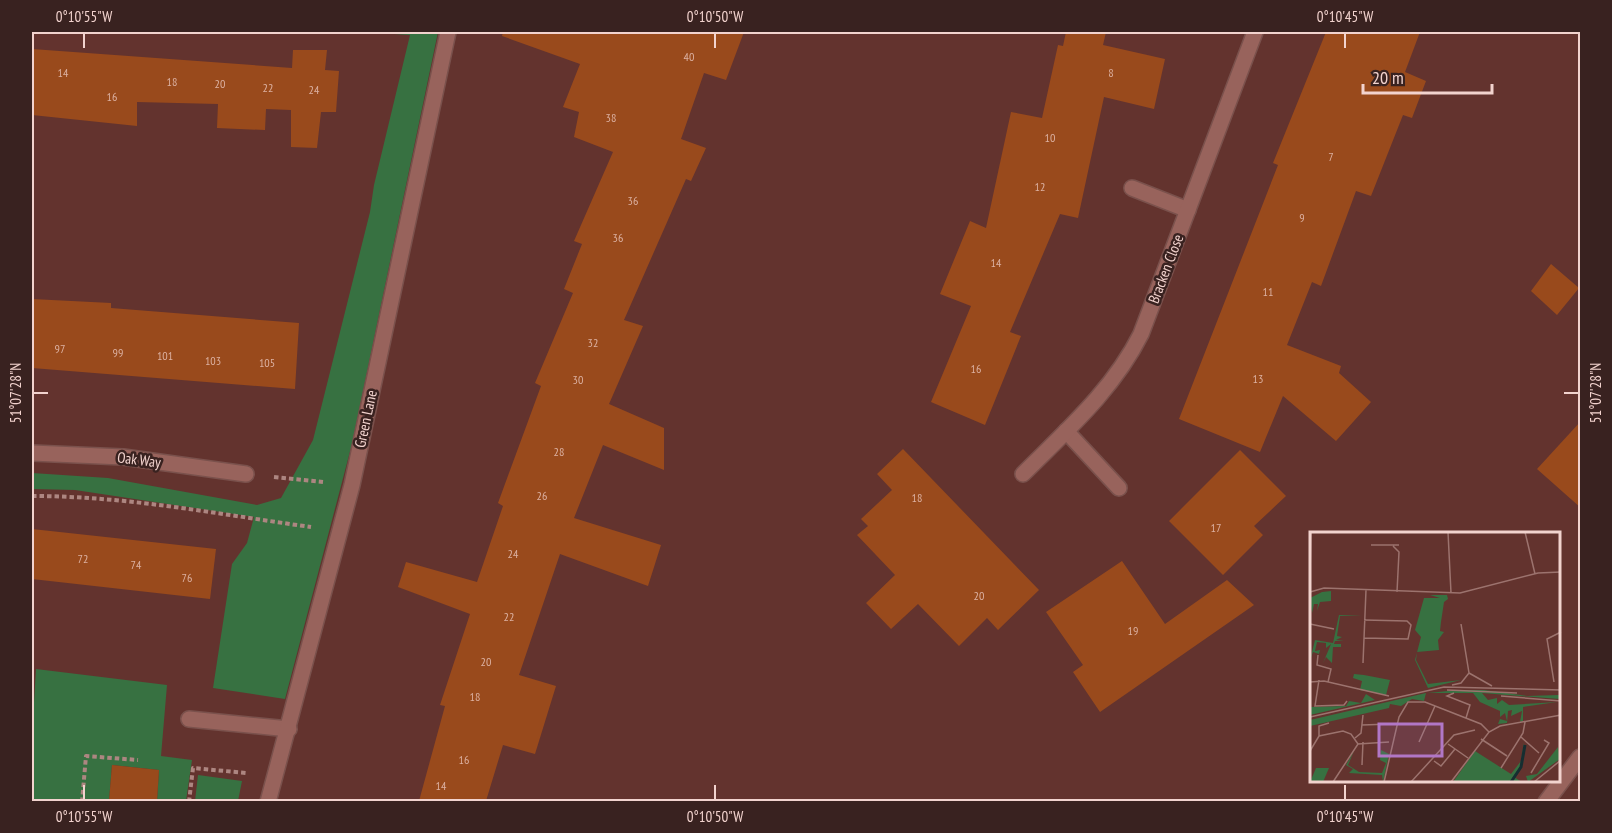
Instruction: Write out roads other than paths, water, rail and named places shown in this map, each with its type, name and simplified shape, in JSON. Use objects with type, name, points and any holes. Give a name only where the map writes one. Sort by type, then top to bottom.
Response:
[{"type":"street","name":"Green Lane","points":[[268,801],[341,532],[448,32]]},
{"type":"street","name":"Bracken Close","points":[[1023,474],[1102,395],[1130,356],[1255,32]]},
{"type":"street","points":[[1132,188],[1188,210]]},
{"type":"street","points":[[1066,431],[1119,488]]},
{"type":"street","name":"Oak Way","points":[[32,453],[123,457],[246,474]]},
{"type":"street","points":[[189,718],[289,729]]},
{"type":"street","points":[[1546,801],[1581,757]]}]
